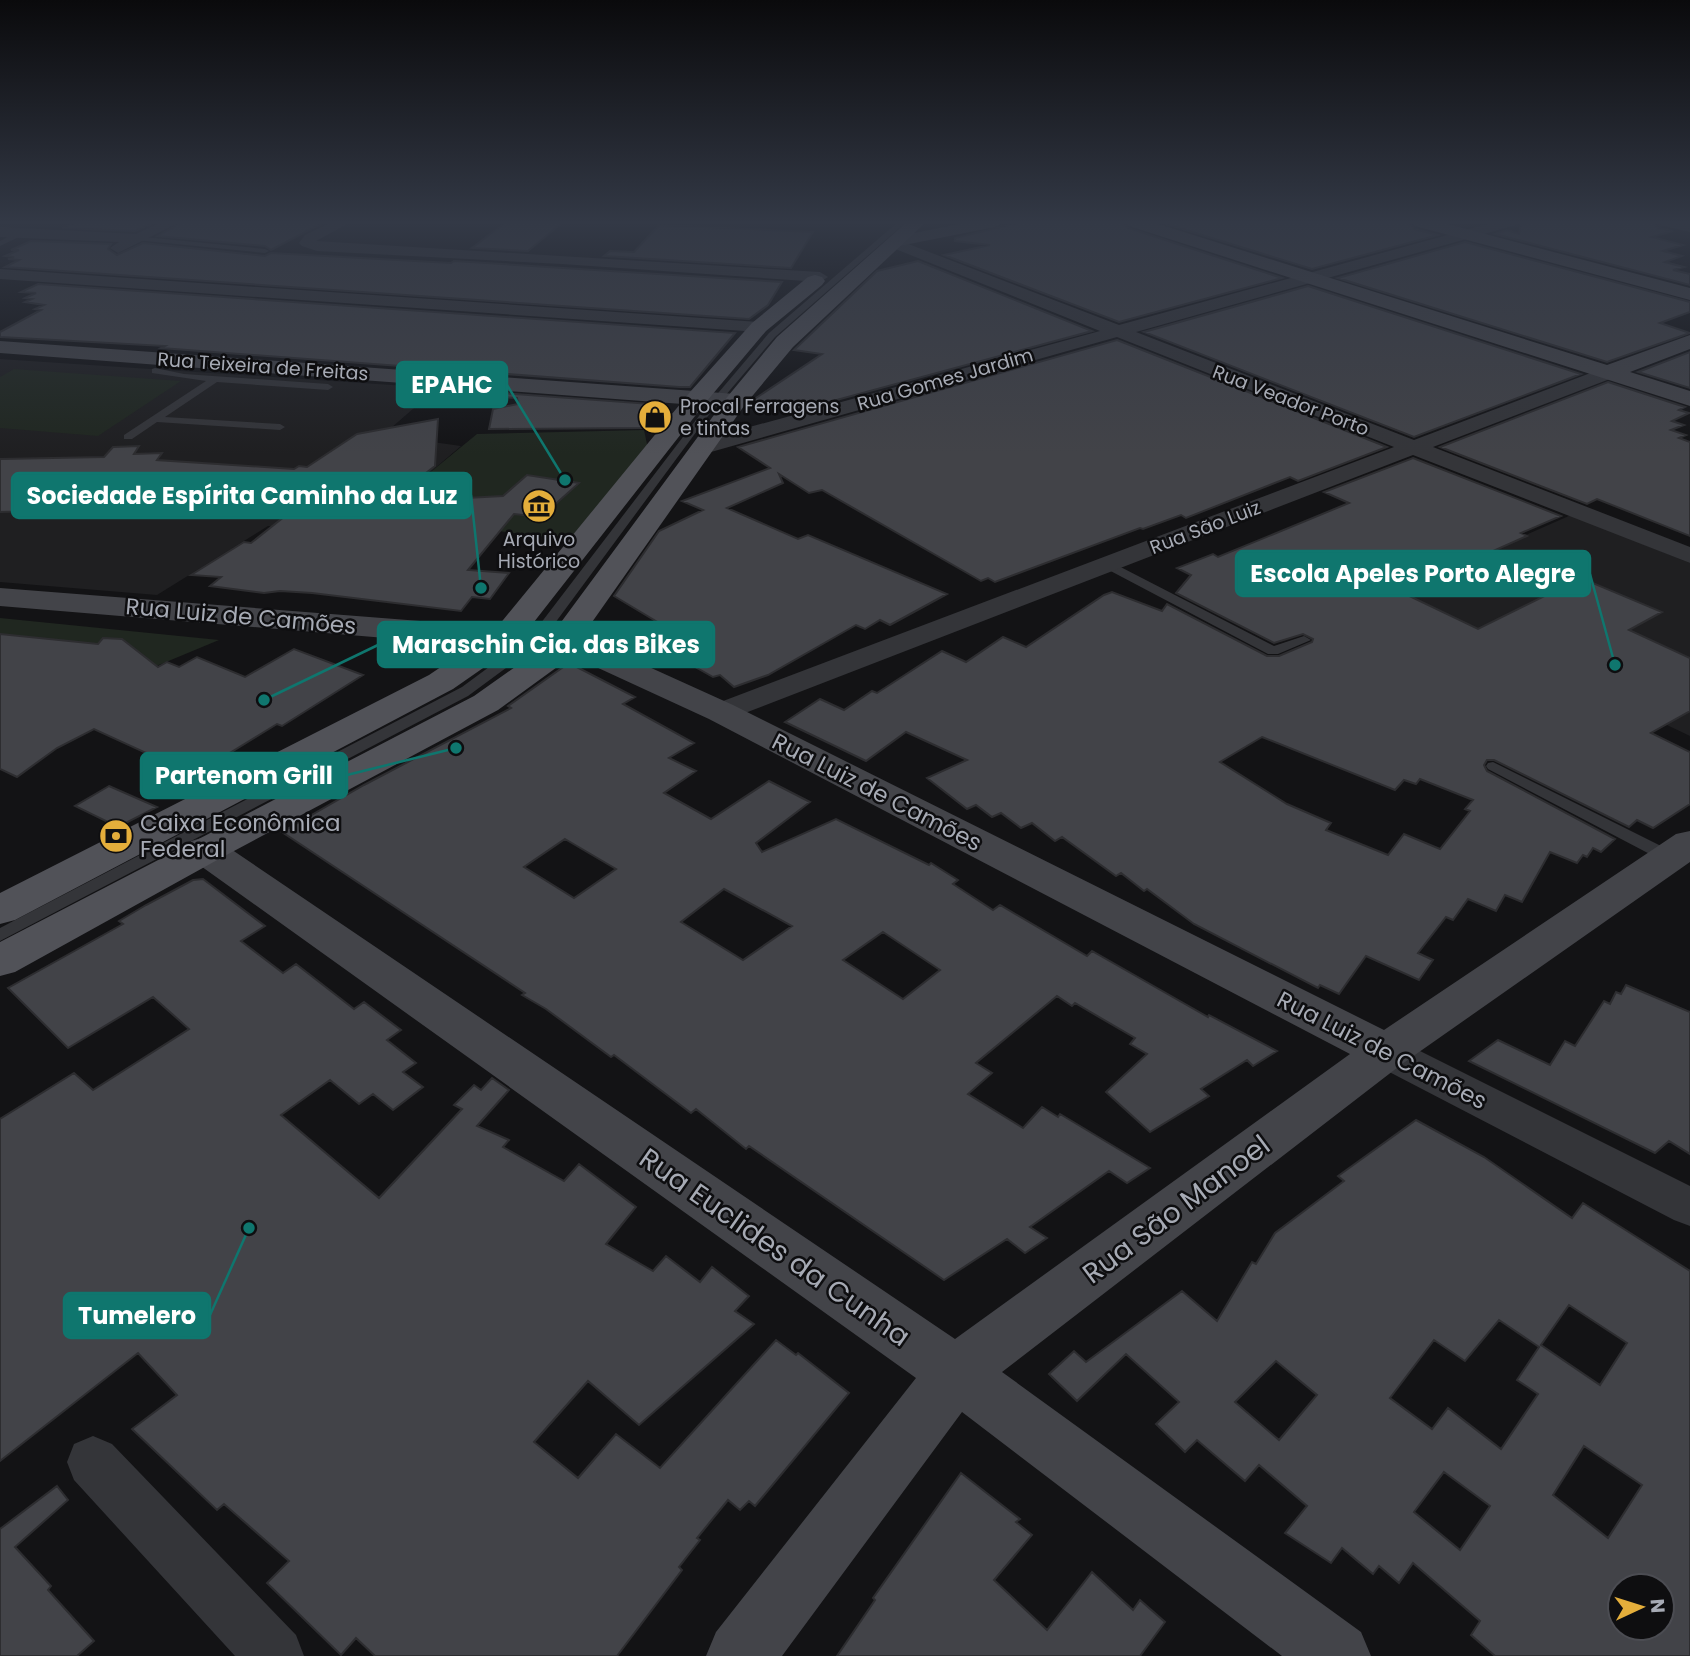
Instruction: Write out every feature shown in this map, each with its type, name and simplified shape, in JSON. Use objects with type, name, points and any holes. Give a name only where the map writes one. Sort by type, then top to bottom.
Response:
[{"type":"main road","points":[[535,639],[717,399],[759,327],[793,299]]},
{"type":"main road","points":[[0,910],[441,682],[535,639],[703,447],[717,399],[831,299]]},
{"type":"main road","points":[[0,961],[486,703],[552,655],[535,639]]},
{"type":"street","points":[[371,299],[759,327]]},
{"type":"street","name":"Rua Veador Porto","points":[[1036,299],[1690,556]]},
{"type":"street","name":"Rua Gomes Jardim","points":[[703,447],[1230,299]]},
{"type":"street","points":[[1379,299],[1690,399]]},
{"type":"street","name":"Rua São Luiz","points":[[721,712],[1690,341]]},
{"type":"street","name":"Rua Teixeira de Freitas","points":[[0,347],[161,366],[717,399]]},
{"type":"street","name":"Rua Luiz de Camões","points":[[0,597],[535,639],[721,712],[1690,1208]]},
{"type":"street","name":"Rua Euclides da Cunha","points":[[205,850],[956,1373],[1337,1656]]},
{"type":"street","name":"Rua São Manoel","points":[[740,1656],[956,1373],[1386,1052],[1679,850]]},
{"type":"street","points":[[93,1462],[275,1656]]},
{"type":"lane","points":[[717,399],[772,335],[813,299]]},
{"type":"lane","points":[[161,366],[184,377],[328,387]]},
{"type":"lane","points":[[128,437],[214,380]]},
{"type":"lane","points":[[155,419],[279,427]]},
{"type":"lane","points":[[1107,564],[1273,651],[1304,640]]},
{"type":"lane","points":[[463,693],[535,639]]},
{"type":"lane","points":[[463,693],[535,639]]},
{"type":"lane","points":[[0,935],[463,693],[535,639]]},
{"type":"lane","points":[[1493,766],[1679,850]]},
{"type":"shaded area","points":[[0,359],[437,388],[383,435],[461,446],[357,535],[268,526],[157,595],[0,582]]},
{"type":"shaded area","points":[[14,369],[181,381],[98,436],[0,428],[0,377]]},
{"type":"shaded area","points":[[644,430],[648,449],[571,540],[377,516],[477,434]]},
{"type":"shaded area","points":[[1571,515],[1690,563],[1690,736],[1392,594]]},
{"type":"shaded area","points":[[0,618],[219,640],[12,726],[0,742]]},
{"type":"building","points":[[31,299],[255,299],[735,333],[690,387],[679,387],[161,348],[165,346],[0,337],[0,332],[41,310],[35,309],[44,305],[25,302]]},
{"type":"building","points":[[467,299],[771,299],[749,319]]},
{"type":"building","points":[[847,299],[1013,299],[1092,331],[807,408],[750,402],[822,354],[794,350]]},
{"type":"building","points":[[1060,299],[1203,299],[1119,322]]},
{"type":"building","points":[[1261,299],[1349,299],[1581,374],[1414,437],[1144,332]]},
{"type":"building","points":[[1406,299],[1680,299],[1690,302],[1690,312],[1660,323],[1690,333],[1607,362]]},
{"type":"building","points":[[1117,340],[1387,447],[1298,481],[1290,477],[1186,518],[1181,515],[1140,528],[995,582],[988,578],[981,581],[822,490],[809,493],[779,474],[783,483],[727,508],[798,539],[808,535],[947,594],[890,625],[880,620],[865,629],[856,625],[768,675],[734,687],[720,675],[713,677],[658,646],[679,635],[614,596],[659,531],[703,510],[682,501],[770,468],[738,447]]},
{"type":"building","points":[[1690,352],[1690,388],[1638,372]]},
{"type":"building","points":[[1608,382],[1685,407],[1679,410],[1689,413],[1672,421],[1684,425],[1671,430],[1686,435],[1679,438],[1690,442],[1690,536],[1597,499],[1587,504],[1440,447]]},
{"type":"building","points":[[420,387],[665,405],[644,428],[489,429],[493,409],[518,404],[517,398],[415,391]]},
{"type":"building","points":[[438,419],[435,466],[388,502],[503,496],[527,475],[579,483],[541,517],[514,514],[468,570],[509,573],[490,599],[472,597],[461,611],[312,593],[264,593],[210,586],[221,577],[191,575],[244,542],[251,543],[304,501],[236,491],[214,508],[122,497],[97,515],[77,510],[0,512],[0,459],[104,457],[113,447],[139,446],[134,454],[162,453],[157,460],[294,469],[299,466],[307,467],[357,434]]},
{"type":"building","points":[[1413,458],[1561,516],[1521,533],[1527,536],[1401,592],[1478,629],[1581,578],[1662,612],[1629,630],[1690,658],[1690,711],[1651,733],[1690,752],[1690,804],[1653,828],[1637,820],[1629,827],[1494,760],[1487,760],[1484,765],[1487,771],[1615,839],[1601,852],[1593,848],[1587,857],[1583,855],[1577,863],[1550,852],[1522,902],[1505,895],[1496,911],[1468,899],[1453,920],[1446,917],[1418,953],[1433,960],[1419,980],[1366,956],[1339,994],[1320,985],[1318,988],[1194,924],[1147,889],[1144,891],[1121,873],[1116,876],[1062,837],[1055,841],[1032,823],[1021,828],[1001,813],[992,817],[976,805],[967,809],[927,778],[967,760],[906,732],[866,761],[785,722],[820,699],[844,710],[872,691],[877,693],[942,651],[966,662],[1003,637],[1026,647],[1112,592],[1162,611],[1167,604],[1267,656],[1279,656],[1312,642],[1313,639],[1303,634],[1274,643],[1176,593],[1191,575],[1177,568],[1213,554],[1218,557],[1349,503],[1324,492]],"holes":[[[1262,737],[1395,790],[1404,780],[1416,784],[1420,779],[1473,800],[1465,809],[1470,811],[1440,849],[1404,834],[1388,855],[1326,830],[1331,823],[1287,804],[1220,762]]]},
{"type":"building","points":[[0,634],[98,644],[103,638],[122,639],[158,667],[167,662],[179,667],[197,657],[245,677],[294,649],[363,675],[282,726],[277,724],[194,775],[94,729],[57,748],[17,777],[0,769]]},
{"type":"building","points":[[569,663],[635,697],[623,704],[694,743],[669,758],[696,771],[664,793],[711,819],[769,781],[810,802],[756,843],[762,852],[836,819],[929,865],[931,863],[958,880],[953,884],[993,910],[1000,905],[1087,956],[1092,951],[1208,1017],[1209,1015],[1277,1051],[1253,1066],[1247,1060],[1201,1089],[1209,1096],[1150,1132],[1106,1092],[1147,1054],[1130,1044],[1135,1038],[1075,1003],[1072,1006],[1057,996],[976,1063],[992,1073],[968,1094],[1023,1128],[1042,1107],[1058,1117],[1060,1114],[1150,1168],[1127,1183],[1109,1171],[1030,1227],[1047,1238],[1025,1253],[1007,1239],[944,1280],[749,1146],[746,1149],[696,1109],[691,1113],[614,1055],[611,1057],[546,1009],[522,995],[525,993],[282,832],[364,785],[511,708],[508,706]],"holes":[[[565,839],[616,869],[574,898],[524,867]],[[724,889],[792,926],[743,960],[681,922]],[[883,932],[940,970],[903,999],[843,960]]]},
{"type":"building","points":[[109,786],[157,807],[118,827],[75,806]]},
{"type":"building","points":[[203,879],[265,926],[241,941],[283,973],[296,964],[354,1009],[364,1002],[401,1030],[387,1040],[416,1063],[403,1072],[423,1087],[393,1110],[373,1094],[359,1104],[330,1080],[281,1115],[379,1198],[462,1109],[454,1105],[474,1085],[481,1090],[492,1078],[509,1090],[477,1126],[509,1140],[503,1147],[564,1181],[579,1164],[636,1207],[606,1244],[653,1271],[666,1256],[700,1282],[712,1267],[749,1296],[735,1311],[754,1324],[639,1425],[588,1381],[534,1442],[578,1478],[616,1434],[660,1468],[776,1340],[796,1355],[798,1353],[849,1393],[755,1506],[749,1501],[740,1510],[728,1500],[697,1538],[700,1540],[679,1567],[682,1570],[617,1656],[375,1656],[356,1638],[341,1655],[267,1583],[289,1561],[224,1504],[217,1510],[132,1429],[177,1395],[138,1353],[0,1461],[0,1119],[74,1073],[93,1090],[189,1029],[153,997],[68,1048],[8,988],[123,924],[119,921],[146,905],[193,880]]},
{"type":"building","points":[[1626,985],[1690,1012],[1690,1154],[1669,1141],[1655,1153],[1469,1061],[1498,1040],[1550,1065],[1565,1041],[1575,1046],[1604,1001],[1610,1004],[1616,992],[1621,994]]},
{"type":"building","points":[[1416,1120],[1484,1157],[1572,1218],[1583,1203],[1690,1271],[1690,1656],[1495,1656],[1471,1635],[1480,1621],[1413,1563],[1399,1583],[1379,1566],[1373,1574],[1342,1548],[1331,1563],[1285,1533],[1307,1506],[1259,1465],[1245,1481],[1197,1440],[1185,1452],[1156,1424],[1179,1402],[1126,1354],[1077,1401],[1049,1374],[1074,1351],[1086,1362],[1182,1291],[1217,1321],[1252,1262],[1256,1264],[1275,1233],[1344,1181],[1338,1176]],"holes":[[[1569,1305],[1627,1343],[1600,1385],[1541,1345]],[[1499,1320],[1539,1347],[1517,1380],[1538,1394],[1501,1449],[1448,1408],[1432,1429],[1390,1398],[1434,1340],[1465,1361]],[[1276,1361],[1317,1395],[1279,1440],[1235,1402]],[[1584,1446],[1642,1485],[1608,1538],[1553,1495]],[[1444,1472],[1490,1506],[1460,1550],[1414,1512]]]},
{"type":"building","points":[[961,1473],[1020,1519],[1016,1522],[1032,1535],[994,1580],[1047,1630],[1092,1572],[1133,1610],[1140,1600],[1165,1622],[1140,1656],[837,1656],[875,1600],[873,1598]]},
{"type":"building","points":[[57,1486],[68,1500],[15,1547],[51,1586],[48,1590],[94,1641],[77,1656],[0,1656],[0,1529]]},
{"type":"place","name":"Procal Ferragens e tintas","points":[[655,417]]},
{"type":"place","name":"EPAHC","points":[[565,480]]},
{"type":"place","name":"Arquivo Histórico","points":[[539,506]]},
{"type":"place","name":"Sociedade Espírita Caminho da Luz","points":[[481,588]]},
{"type":"place","name":"Escola Apeles Porto Alegre","points":[[1615,665]]},
{"type":"place","name":"Maraschin Cia. das Bikes","points":[[264,700]]},
{"type":"place","name":"Partenom Grill","points":[[456,748]]},
{"type":"place","name":"Caixa Econômica Federal","points":[[116,836]]},
{"type":"place","name":"Tumelero","points":[[249,1228]]}]
